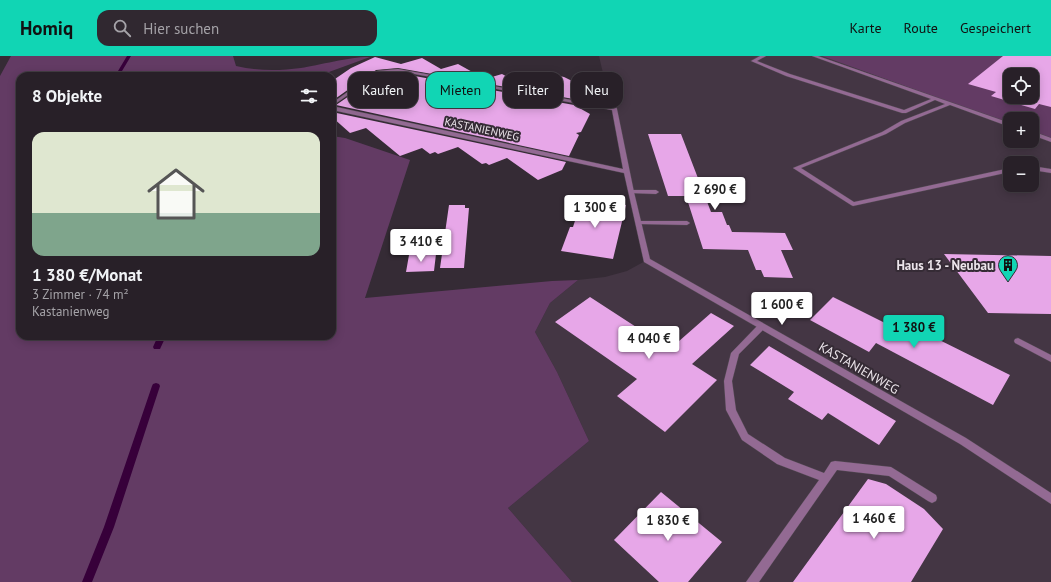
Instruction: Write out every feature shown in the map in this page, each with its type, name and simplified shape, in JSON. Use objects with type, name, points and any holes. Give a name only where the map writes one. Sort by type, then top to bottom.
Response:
[{"type":"street","points":[[764,56],[753,61],[788,75],[904,112],[934,99]]},
{"type":"street","points":[[814,56],[1003,123]]},
{"type":"street","points":[[336,102],[379,72],[398,70],[614,109]]},
{"type":"street","points":[[949,104],[903,122],[884,133],[796,168],[853,204],[1003,172]]},
{"type":"street","name":"KASTANIENWEG","points":[[336,109],[627,172]]},
{"type":"street","name":"KASTANIENWEG","points":[[614,109],[647,260],[964,441],[1051,499]]},
{"type":"street","points":[[1039,136],[1051,140]]},
{"type":"street","points":[[1039,169],[1051,171]]},
{"type":"street","points":[[631,192],[656,192]]},
{"type":"street","points":[[638,223],[687,223]]},
{"type":"street","points":[[762,326],[735,353],[728,382],[731,410],[745,437],[781,461],[826,478]]},
{"type":"street","points":[[1018,341],[1051,359]]},
{"type":"street","points":[[752,582],[835,465],[891,472],[932,498]]},
{"type":"shaded area","points":[[11,56],[233,56],[236,66],[268,70],[301,68],[346,59],[370,57],[329,72],[16,72],[16,340],[336,340],[336,137],[345,138],[410,160],[365,298],[578,280],[550,303],[535,332],[557,372],[589,441],[508,508],[572,582],[0,582],[0,76]]},
{"type":"shaded area","points":[[599,56],[1051,56],[1051,582],[572,582],[508,508],[589,441],[557,372],[535,332],[550,303],[578,280],[605,277],[627,271],[647,260],[614,109],[623,108],[623,72],[603,72]]},
{"type":"shaded area","points":[[822,56],[1051,56],[1051,139],[1039,135],[1039,112],[1003,112],[1003,121]]},
{"type":"building","points":[[1003,56],[1051,56],[1051,107],[1039,104],[1039,68],[1003,68],[1003,100],[991,96],[996,92],[968,84]]},
{"type":"building","points":[[375,57],[401,64],[422,58],[441,69],[458,64],[472,72],[426,73],[398,68],[376,70],[373,72],[348,72],[348,90],[336,98],[336,78],[351,68]]},
{"type":"building","points":[[503,75],[503,87],[495,85],[495,76]]},
{"type":"building","points":[[418,77],[426,78],[426,108],[495,108],[495,91],[503,92],[503,108],[563,108],[563,103],[571,104],[571,108],[579,108],[590,114],[581,132],[576,133],[579,135],[569,156],[350,108],[418,108]]},
{"type":"building","points":[[563,77],[571,80],[571,99],[563,97]]},
{"type":"building","points":[[348,97],[348,108],[336,105]]},
{"type":"building","points":[[1018,104],[1039,104],[1035,109]]},
{"type":"building","points":[[336,113],[566,162],[562,170],[538,180],[507,158],[489,165],[486,163],[482,164],[458,147],[438,154],[435,152],[430,154],[422,148],[400,156],[366,128],[350,133],[336,121]]},
{"type":"building","points":[[648,134],[681,134],[711,212],[722,212],[727,225],[729,225],[732,232],[785,233],[793,250],[781,250],[793,278],[764,277],[761,270],[756,270],[748,250],[703,249],[686,196],[668,196]]},
{"type":"building","points":[[582,199],[626,205],[613,259],[561,251],[570,227],[573,227]]},
{"type":"building","points":[[449,205],[465,205],[465,208],[469,208],[464,268],[440,268]]},
{"type":"building","points":[[436,254],[434,271],[406,272],[409,255]]},
{"type":"building","name":"Haus 13 - Neubau","points":[[944,254],[1051,256],[1051,314],[988,313]]},
{"type":"building","points":[[590,297],[670,349],[711,313],[734,326],[692,364],[717,380],[665,432],[617,396],[637,379],[555,322]]},
{"type":"building","points":[[833,297],[891,326],[897,319],[1010,375],[993,405],[876,343],[869,352],[810,320]]},
{"type":"building","points":[[769,346],[896,421],[879,445],[828,413],[822,420],[788,399],[794,392],[750,365]]},
{"type":"building","points":[[868,479],[886,484],[924,509],[943,529],[911,582],[793,582]]},
{"type":"building","points":[[661,492],[722,542],[688,582],[659,582],[614,540]]},
{"type":"waterway","points":[[119,72],[129,56]]},
{"type":"waterway","points":[[157,347],[160,340]]},
{"type":"waterway","points":[[87,582],[109,527],[156,386]]},
{"type":"place","name":"Haus 13 - Neubau","points":[[1008,282]]}]
